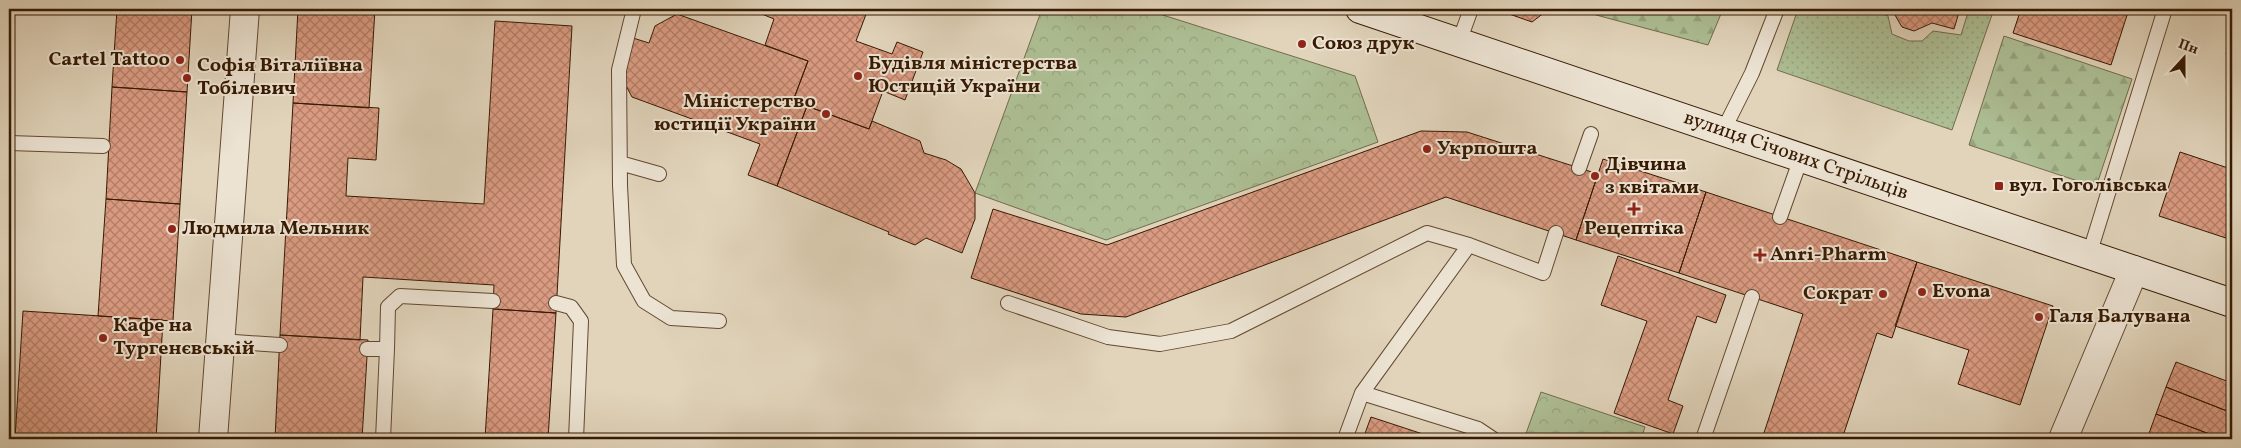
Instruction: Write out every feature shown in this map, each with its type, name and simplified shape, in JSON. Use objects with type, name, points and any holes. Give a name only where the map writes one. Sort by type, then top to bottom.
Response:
[{"type":"main road","points":[[213,439],[245,9]]},
{"type":"main road","name":"вулиця Січових Стрільців","points":[[1360,9],[2232,303]]},
{"type":"main road","points":[[2063,439],[2134,270]]},
{"type":"lane","points":[[634,9],[620,70],[620,163],[624,265],[644,301],[671,318],[719,322]]},
{"type":"lane","points":[[1458,42],[1471,9]]},
{"type":"lane","points":[[1723,131],[1752,73],[1777,9]]},
{"type":"lane","points":[[2089,255],[2165,9]]},
{"type":"lane","points":[[1579,168],[1591,134]]},
{"type":"lane","points":[[9,143],[103,146]]},
{"type":"lane","points":[[1780,217],[1801,158]]},
{"type":"lane","points":[[620,163],[659,174]]},
{"type":"lane","points":[[1008,303],[1108,337],[1160,344],[1231,331],[1427,233],[1469,245],[1543,273],[1556,233]]},
{"type":"lane","points":[[1345,439],[1362,393],[1469,245]]},
{"type":"lane","points":[[384,439],[388,307],[400,296],[494,301]]},
{"type":"lane","points":[[1703,439],[1752,297]]},
{"type":"lane","points":[[556,304],[571,306],[581,321],[576,439]]},
{"type":"lane","points":[[220,341],[280,345]]},
{"type":"lane","points":[[367,349],[387,350]]},
{"type":"lane","points":[[1362,393],[1478,429],[1493,439]]},
{"type":"green space","points":[[1042,9],[1144,9],[1355,76],[1378,142],[1106,240],[975,193]]},
{"type":"green space","points":[[1595,9],[1723,9],[1708,45],[1585,12]]},
{"type":"green space","points":[[1798,9],[1869,9],[1888,16],[1892,34],[1909,41],[1922,41],[1933,31],[1961,35],[1969,9],[1994,9],[1952,130],[1777,70]]},
{"type":"green space","points":[[2004,36],[2132,79],[2096,187],[1969,145]]},
{"type":"green space","points":[[1541,392],[1645,427],[1641,439],[1524,439]]},
{"type":"building","points":[[117,9],[192,9],[187,92],[112,87]]},
{"type":"building","points":[[298,9],[375,9],[369,108],[293,103]]},
{"type":"building","name":"Будівля міністерства Юстицій України","points":[[758,9],[868,9],[856,41],[892,54],[897,42],[923,52],[905,100],[883,91],[869,129],[793,101],[808,61],[765,45],[774,19],[757,12]]},
{"type":"building","points":[[1495,9],[1549,9],[1532,22]]},
{"type":"building","points":[[1889,9],[1960,9],[1954,29],[1932,23],[1914,31],[1902,27],[1892,10]]},
{"type":"building","points":[[2021,9],[2129,9],[2111,65],[2013,33]]},
{"type":"building","points":[[677,14],[808,61],[793,101],[807,106],[777,186],[748,175],[760,144],[632,97],[622,78],[633,38],[649,43],[655,26]]},
{"type":"building","points":[[495,21],[572,26],[556,313],[493,309],[494,285],[363,277],[360,340],[280,335],[293,103],[379,108],[376,160],[348,158],[346,196],[484,204]]},
{"type":"building","points":[[2232,34],[2232,55],[2226,54]]},
{"type":"building","points":[[112,87],[187,92],[180,204],[106,199]]},
{"type":"building","points":[[807,106],[869,129],[872,121],[920,141],[924,153],[946,160],[961,169],[975,193],[975,219],[962,253],[926,238],[915,245],[888,234],[889,232],[777,186]]},
{"type":"building","points":[[1421,131],[1467,132],[1598,174],[1576,240],[1446,197],[1126,317],[1081,314],[971,278],[993,209],[1107,245]]},
{"type":"building","points":[[2180,152],[2231,169],[2232,165],[2232,240],[2159,216]]},
{"type":"building","points":[[1603,159],[1706,192],[1679,273],[1576,240]]},
{"type":"building","points":[[1706,192],[1917,262],[1892,338],[1877,333],[1842,439],[1762,439],[1803,314],[1679,273]]},
{"type":"building","points":[[106,199],[180,204],[173,321],[98,316]]},
{"type":"building","points":[[1618,256],[1726,295],[1716,323],[1697,316],[1668,400],[1683,406],[1673,434],[1614,413],[1647,321],[1601,305]]},
{"type":"building","points":[[1917,262],[2053,306],[2020,405],[1958,384],[1969,350],[1895,326]]},
{"type":"building","points":[[493,309],[556,313],[548,439],[485,439]]},
{"type":"building","points":[[23,311],[163,320],[156,439],[15,439]]},
{"type":"building","points":[[280,335],[368,340],[362,439],[275,439]]},
{"type":"building","points":[[2176,362],[2232,383],[2232,413],[2166,387]]},
{"type":"building","points":[[2166,387],[2232,413],[2232,439],[2223,439],[2156,414]]},
{"type":"building","points":[[2156,414],[2223,439],[2147,439]]},
{"type":"building","points":[[1371,417],[1438,439],[1363,439]]},
{"type":"place","name":"Союз друк","points":[[1302,44]]},
{"type":"place","name":"Cartel Tattoo","points":[[180,60]]},
{"type":"place","name":"Будівля міністерства Юстицій України","points":[[858,76]]},
{"type":"place","name":"Софія Віталіївна Тобілевич","points":[[187,78]]},
{"type":"place","name":"Міністерство юстиції України","points":[[826,114]]},
{"type":"place","name":"Укрпошта","points":[[1427,149]]},
{"type":"place","name":"Дівчина з квітами","points":[[1595,176]]},
{"type":"place","name":"вул. Гоголівська","points":[[1999,186]]},
{"type":"place","name":"Рецептіка","points":[[1634,209]]},
{"type":"place","name":"Людмила Мельник","points":[[172,229]]},
{"type":"place","name":"Anri-Pharm","points":[[1760,255]]},
{"type":"place","name":"Evona","points":[[1922,292]]},
{"type":"place","name":"Сократ","points":[[1883,294]]},
{"type":"place","name":"Галя Балувана","points":[[2039,317]]},
{"type":"place","name":"Кафе на Тургенєвській","points":[[103,338]]}]
